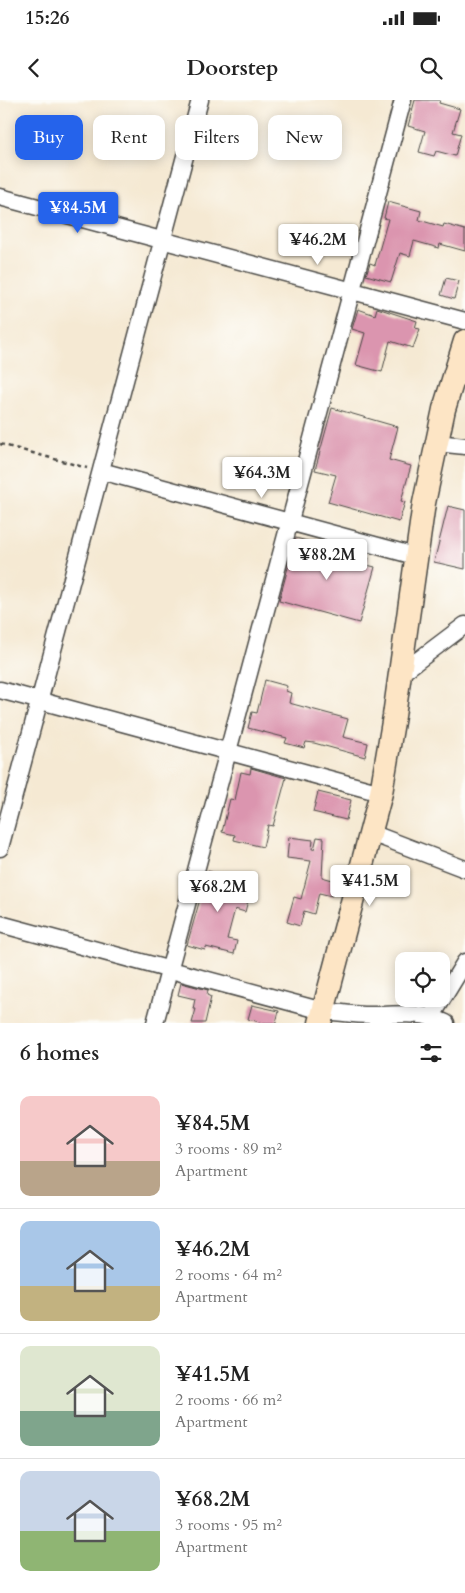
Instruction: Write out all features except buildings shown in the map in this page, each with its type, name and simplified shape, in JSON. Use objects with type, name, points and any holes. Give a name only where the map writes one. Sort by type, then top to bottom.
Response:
[{"type":"street","points":[[0,848],[164,241],[200,100]]},
{"type":"street","points":[[155,1023],[403,100]]},
{"type":"street","points":[[0,197],[465,321]]},
{"type":"street","points":[[322,1017],[381,793],[400,674],[415,556],[436,443],[465,341]]},
{"type":"street","points":[[436,443],[465,446]]},
{"type":"street","points":[[101,471],[415,556]]},
{"type":"street","points":[[400,674],[465,626]]},
{"type":"street","points":[[0,690],[381,793]]},
{"type":"street","points":[[370,833],[465,869]]},
{"type":"street","points":[[0,924],[170,971],[322,1017],[413,1012],[439,1019],[465,962]]},
{"type":"path","points":[[0,444],[101,471]]}]
